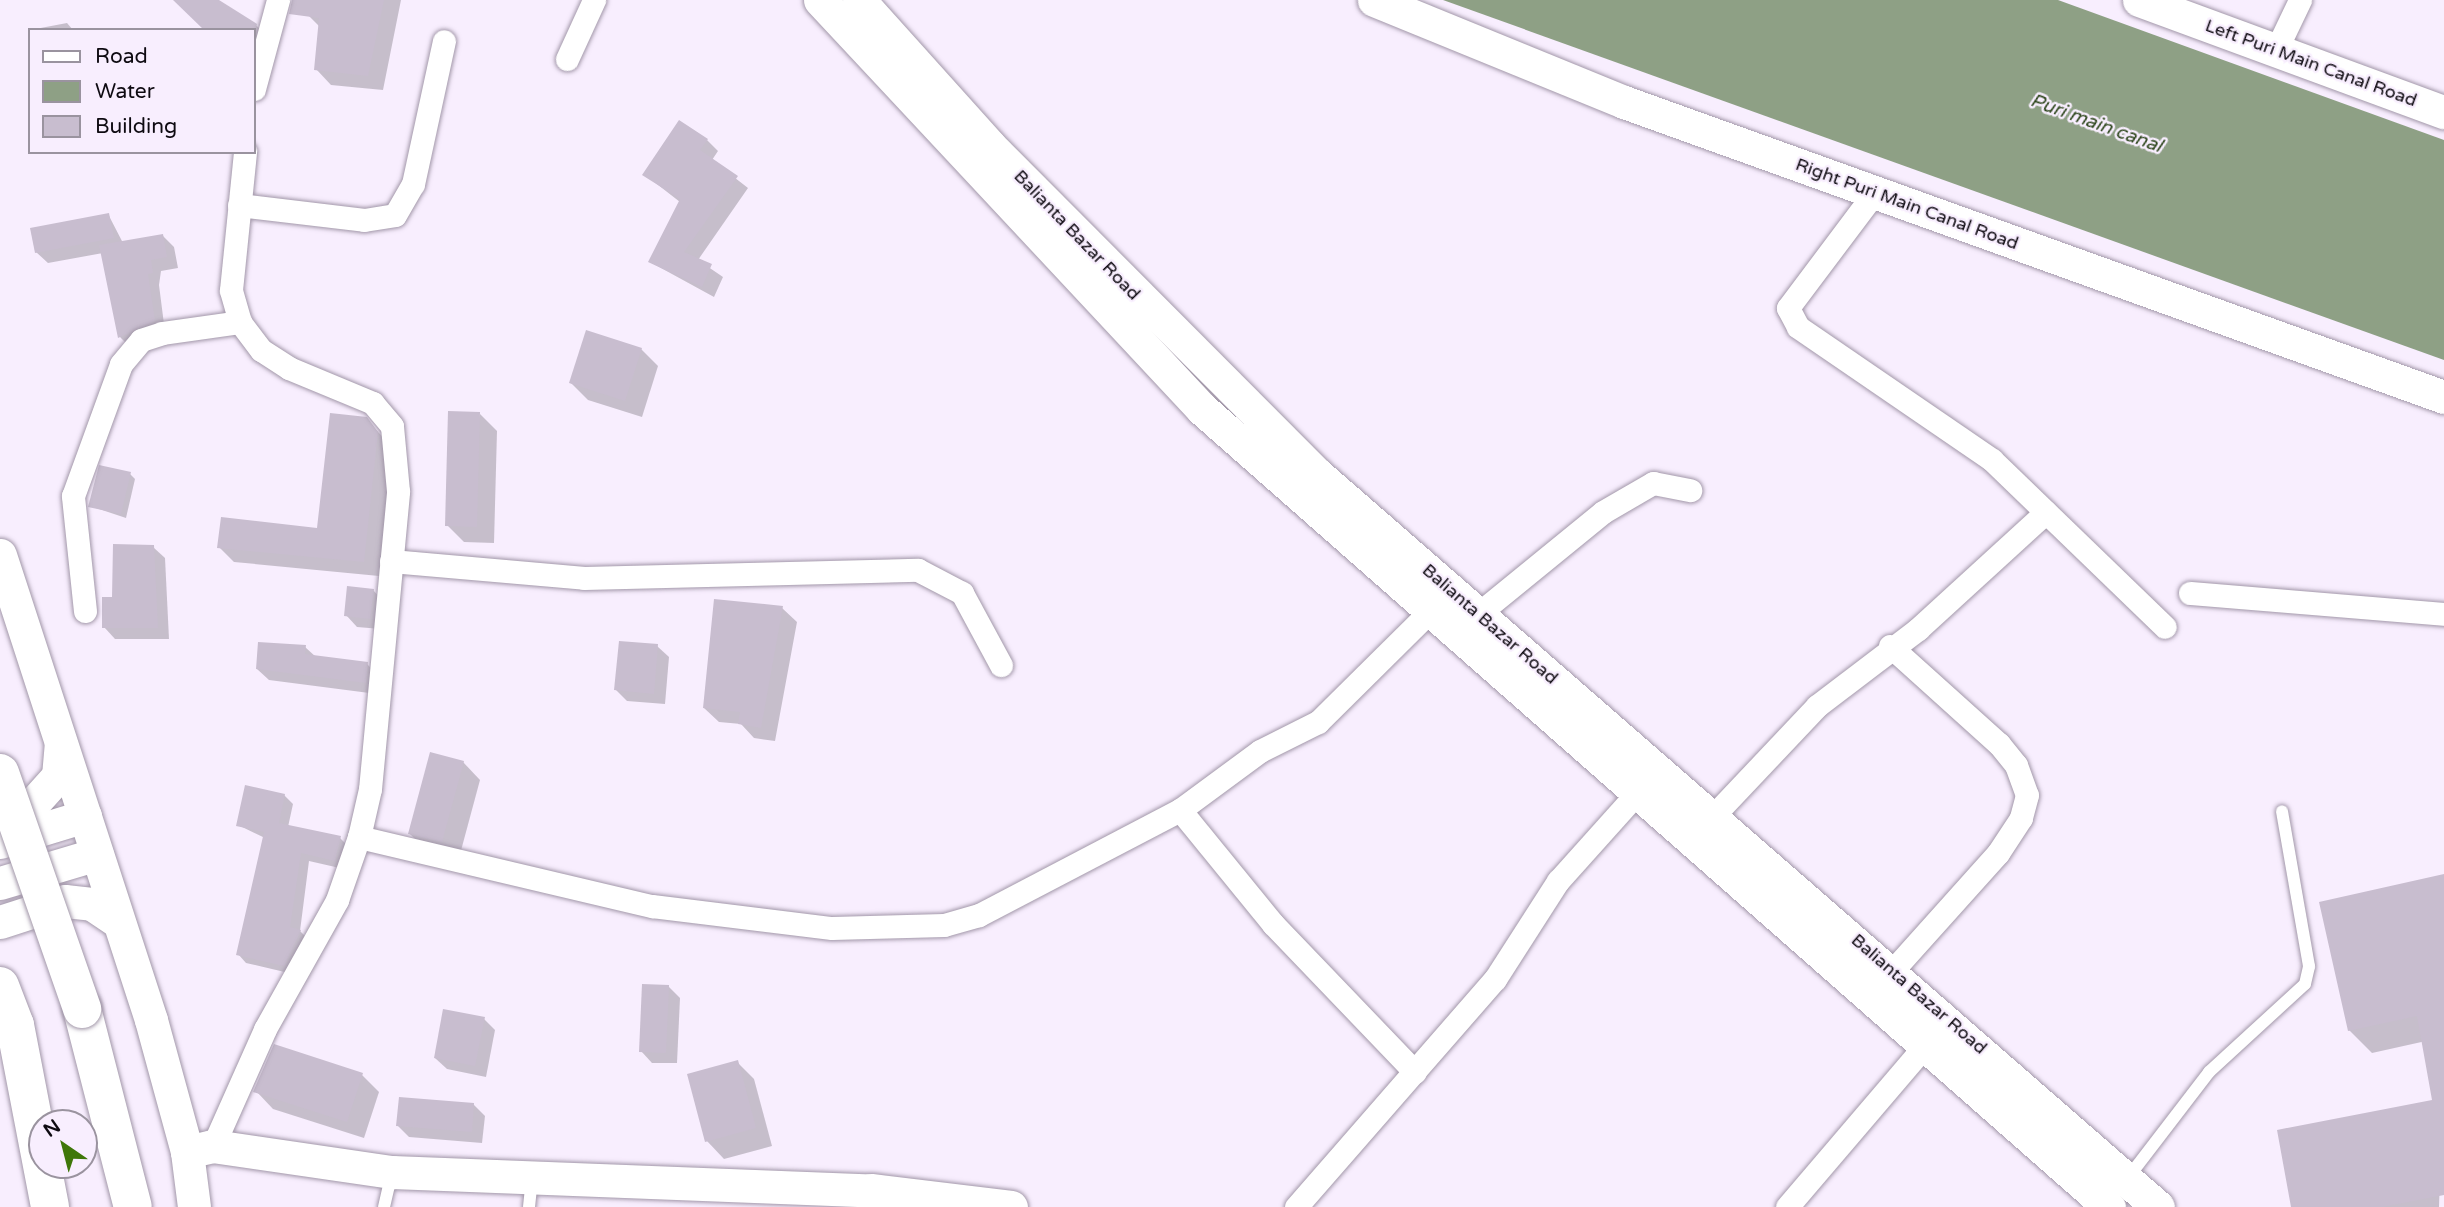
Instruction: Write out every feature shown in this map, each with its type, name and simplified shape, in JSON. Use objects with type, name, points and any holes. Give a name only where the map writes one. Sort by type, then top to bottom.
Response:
[{"type":"highway","points":[[0,773],[82,1009],[133,1207]]},
{"type":"highway","points":[[0,986],[15,1025],[50,1207]]},
{"type":"street","points":[[256,82],[278,0]]},
{"type":"street","points":[[567,59],[594,0]]},
{"type":"street","name":"Balianta Bazar Road","points":[[820,0],[1202,409],[1429,612],[1926,1044],[2109,1207]]},
{"type":"street","name":"Balianta Bazar Road","points":[[859,0],[1167,327],[1318,475],[1714,815],[2158,1207]]},
{"type":"street","name":"Right Puri Main Canal Road","points":[[1374,0],[1625,102],[2444,397]]},
{"type":"street","name":"Left Puri Main Canal Road","points":[[2139,0],[2277,48],[2444,112]]},
{"type":"street","points":[[2277,48],[2300,0]]},
{"type":"street","points":[[239,205],[364,220],[395,215],[414,184],[444,41]]},
{"type":"street","points":[[194,1207],[200,1149],[337,900],[359,837],[391,561],[399,457],[392,426],[373,403],[261,350],[240,322],[231,290],[245,154]]},
{"type":"street","points":[[1875,192],[1788,308],[1798,327],[1976,448],[2165,626]]},
{"type":"street","points":[[85,611],[73,496],[121,364],[141,340],[162,332],[240,322]]},
{"type":"street","points":[[1478,614],[1553,547],[1643,488],[1653,483],[1690,490]]},
{"type":"street","points":[[1714,815],[1817,706],[1890,646],[1918,629],[2046,512]]},
{"type":"street","points":[[0,555],[61,738],[117,921],[200,1149]]},
{"type":"street","points":[[391,561],[584,578],[918,570],[962,593],[1001,666]]},
{"type":"street","points":[[2190,593],[2444,614]]},
{"type":"street","points":[[359,837],[652,905],[884,930],[944,925],[1019,895],[1180,810],[1260,751],[1318,722],[1429,612]]},
{"type":"street","points":[[1890,646],[1999,744],[2017,765],[2027,795],[2021,818],[1998,853],[1892,971]]},
{"type":"street","points":[[0,817],[31,806],[58,776],[61,738]]},
{"type":"street","points":[[1296,1207],[1496,979],[1558,881],[1636,794]]},
{"type":"street","points":[[1180,810],[1273,924],[1415,1072]]},
{"type":"street","points":[[0,842],[85,816]]},
{"type":"street","points":[[0,883],[97,854]]},
{"type":"street","points":[[0,922],[65,901],[92,904],[117,921]]},
{"type":"street","points":[[1787,1207],[1926,1044]]},
{"type":"street","points":[[200,1149],[392,1172],[531,1193],[871,1190],[1011,1207]]},
{"type":"lane","points":[[2127,1179],[2209,1072],[2305,984],[2309,966],[2282,811]]},
{"type":"lane","points":[[384,1207],[392,1172]]},
{"type":"water","name":"Puri main canal","points":[[1443,0],[2058,0],[2444,140],[2444,360]]},
{"type":"building","points":[[173,0],[219,0],[257,24],[256,28],[202,28]]},
{"type":"building","points":[[292,0],[384,0],[368,76],[314,70],[319,18],[289,14]]},
{"type":"building","points":[[679,120],[708,139],[700,150],[738,176],[684,252],[712,264],[702,287],[648,262],[680,199],[642,175]]},
{"type":"building","points":[[109,213],[114,238],[35,253],[30,228]]},
{"type":"building","points":[[163,234],[167,257],[151,260],[153,273],[148,274],[155,321],[118,338],[99,245]]},
{"type":"building","points":[[586,330],[642,348],[625,401],[569,383]]},
{"type":"building","points":[[448,411],[480,412],[477,527],[445,526]]},
{"type":"building","points":[[330,413],[367,417],[378,432],[364,562],[217,548],[221,517],[317,528]]},
{"type":"building","points":[[99,465],[131,472],[121,514],[88,507]]},
{"type":"building","points":[[113,544],[154,545],[158,628],[102,628],[102,597],[112,597]]},
{"type":"building","points":[[347,586],[374,589],[370,619],[344,616]]},
{"type":"building","points":[[714,599],[783,606],[761,728],[738,724],[740,712],[703,708]]},
{"type":"building","points":[[619,641],[658,644],[654,694],[614,690]]},
{"type":"building","points":[[258,642],[306,645],[305,654],[368,662],[366,683],[256,669]]},
{"type":"building","points":[[430,752],[464,761],[442,842],[408,834]]},
{"type":"building","points":[[245,785],[285,794],[279,823],[341,836],[335,861],[301,853],[290,927],[301,930],[284,966],[236,955],[264,832],[236,826]]},
{"type":"building","points":[[2444,874],[2444,1195],[2382,1207],[2291,1207],[2277,1130],[2432,1100],[2417,1016],[2348,1031],[2319,902]]},
{"type":"building","points":[[642,984],[669,985],[666,1053],[639,1052]]},
{"type":"building","points":[[443,1009],[485,1017],[475,1066],[434,1058]]},
{"type":"building","points":[[274,1044],[363,1073],[347,1122],[253,1092]]},
{"type":"building","points":[[738,1060],[756,1128],[705,1142],[687,1074]]},
{"type":"building","points":[[399,1097],[474,1103],[472,1132],[396,1126]]}]
